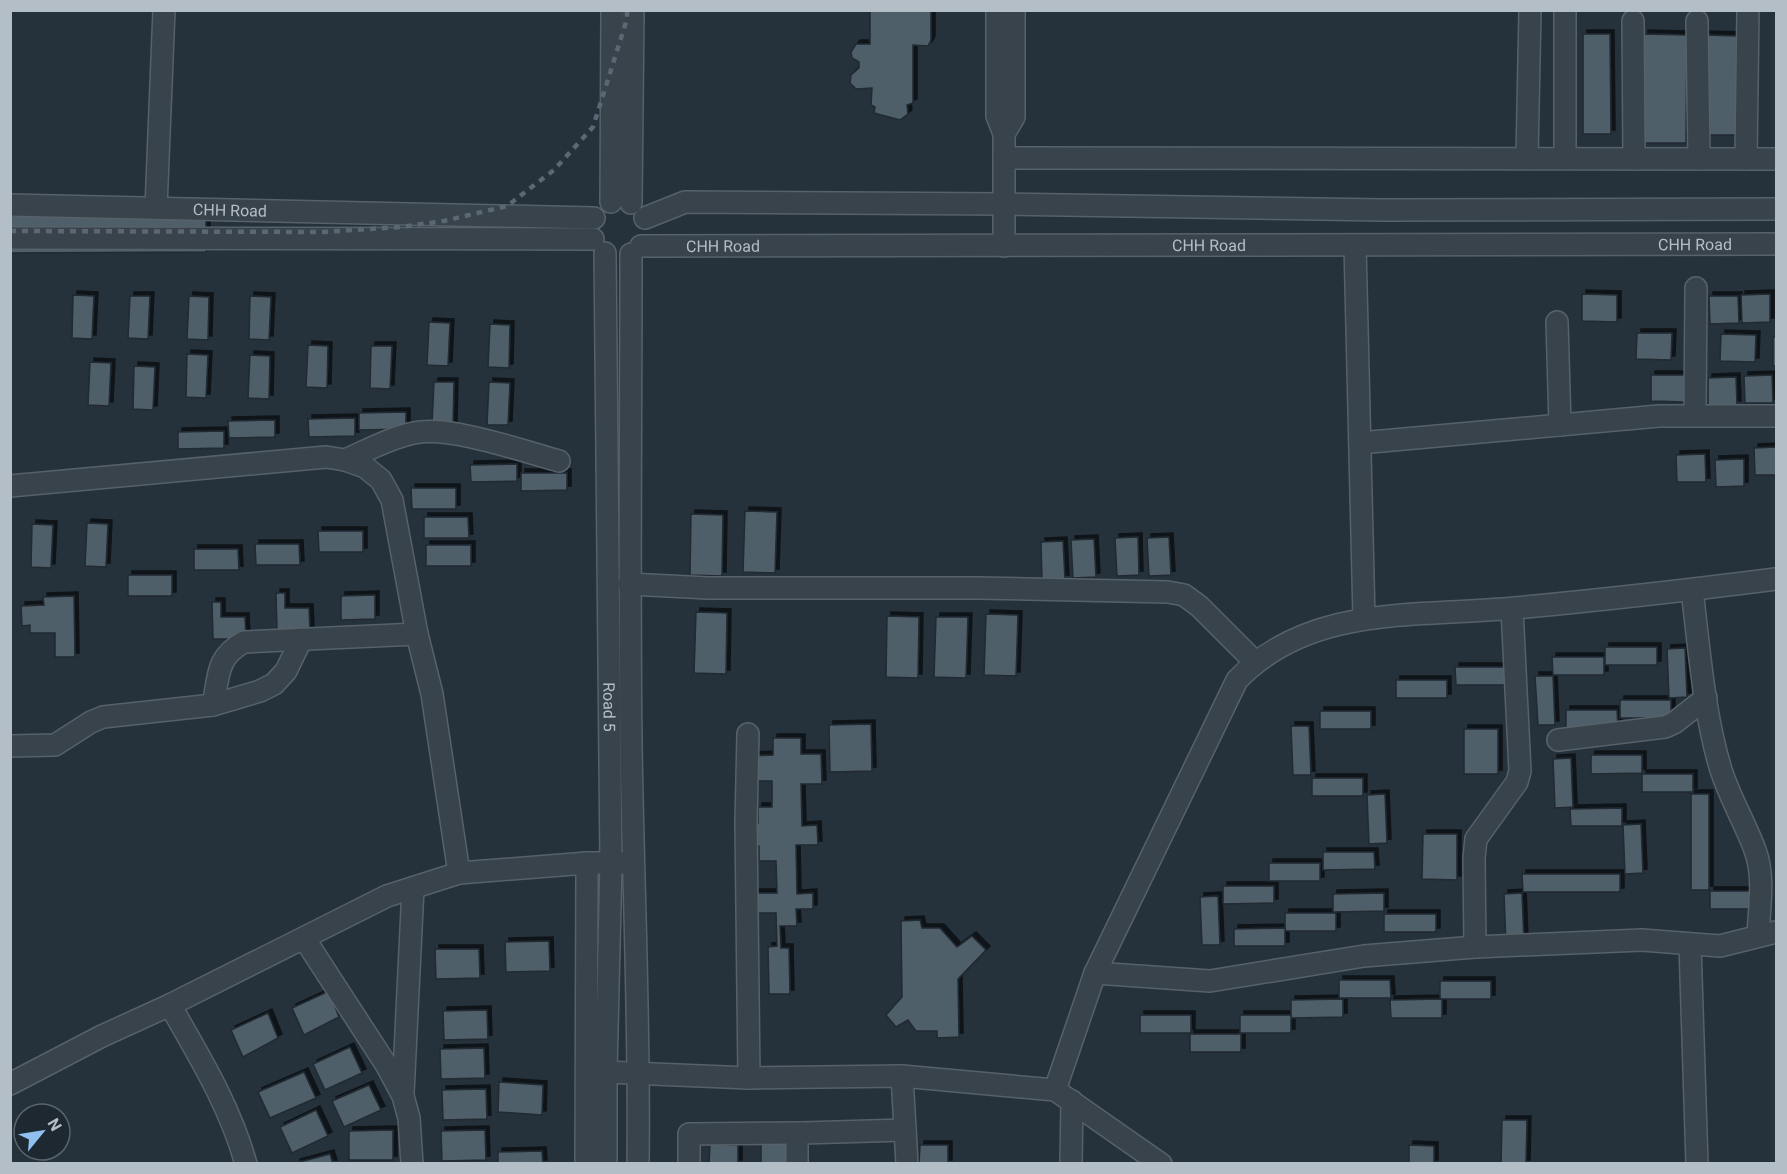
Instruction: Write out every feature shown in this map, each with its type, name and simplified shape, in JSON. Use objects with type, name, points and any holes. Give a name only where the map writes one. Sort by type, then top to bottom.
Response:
[{"type":"street","points":[[156,208],[164,10]]},
{"type":"street","points":[[612,10],[629,207],[647,233],[636,250],[614,256],[597,236],[601,208],[629,207],[685,202],[1381,210],[1776,209]]},
{"type":"street","points":[[629,207],[633,10]]},
{"type":"street","points":[[998,10],[997,116],[1004,134],[1004,246]]},
{"type":"street","points":[[1004,134],[1014,117],[1014,10]]},
{"type":"street","points":[[1527,158],[1530,10]]},
{"type":"street","points":[[1565,10],[1565,158]]},
{"type":"street","points":[[1746,159],[1748,10]]},
{"type":"street","points":[[1633,21],[1634,159]]},
{"type":"street","points":[[1697,21],[1699,159]]},
{"type":"street","points":[[1004,158],[1776,159]]},
{"type":"street","name":"CHH Road","points":[[10,205],[156,208],[597,236]]},
{"type":"street","name":"CHH Road","points":[[10,238],[597,236]]},
{"type":"street","name":"Road 5","points":[[597,236],[611,863],[606,1164]]},
{"type":"street","name":"CHH Road","points":[[636,250],[1004,246],[1776,244]]},
{"type":"street","points":[[1355,245],[1364,618]]},
{"type":"street","name":"Road 5","points":[[636,250],[629,584],[639,1074],[638,1164]]},
{"type":"street","points":[[1695,416],[1696,288]]},
{"type":"street","points":[[1557,322],[1560,425]]},
{"type":"street","points":[[1360,443],[1659,416],[1776,416]]},
{"type":"street","points":[[345,460],[412,433],[439,431],[559,461]]},
{"type":"street","points":[[10,486],[326,457],[345,460],[365,467],[381,480],[392,500],[417,633],[432,694],[459,873]]},
{"type":"street","points":[[1071,1164],[1064,1096],[1095,973],[1237,680],[1255,662],[1287,644],[1327,627],[1364,618],[1512,609],[1776,579]]},
{"type":"street","points":[[629,584],[708,588],[978,588],[1168,592],[1184,595],[1199,606],[1255,662]]},
{"type":"street","points":[[1095,973],[1210,981],[1364,956],[1476,947],[1642,940],[1720,946],[1767,934],[1756,851],[1721,770],[1706,698],[1692,590]]},
{"type":"street","points":[[1476,947],[1474,858],[1476,839],[1517,782],[1520,771],[1512,609]]},
{"type":"street","points":[[213,705],[223,658],[231,649],[243,642],[417,633]]},
{"type":"street","points":[[10,746],[55,745],[103,717],[213,705],[260,691],[274,684],[286,672],[301,640]]},
{"type":"street","points":[[1558,740],[1665,727],[1674,723],[1706,698]]},
{"type":"street","points":[[748,734],[746,823],[749,1078]]},
{"type":"street","points":[[586,1164],[587,863]]},
{"type":"street","points":[[10,1084],[102,1036],[170,1005],[387,896],[459,873],[587,863],[633,863]]},
{"type":"street","points":[[403,1096],[413,888]]},
{"type":"street","points":[[304,938],[387,1066],[403,1096],[409,1118],[412,1164]]},
{"type":"street","points":[[1690,945],[1697,1164]]},
{"type":"street","points":[[170,1005],[227,1108],[246,1164]]},
{"type":"street","points":[[606,1072],[749,1078],[902,1076],[1064,1096],[1161,1164]]},
{"type":"street","points":[[902,1076],[907,1164]]},
{"type":"street","points":[[689,1164],[690,1134],[905,1130]]},
{"type":"street","points":[[797,1164],[797,1139],[802,1133]]},
{"type":"building","points":[[870,10],[931,10],[931,40],[928,46],[913,45],[913,103],[907,105],[908,114],[900,120],[874,113],[875,107],[871,105],[872,88],[856,89],[850,83],[851,75],[859,68],[859,62],[852,58],[851,52],[856,44],[870,44]]},
{"type":"building","points":[[1583,34],[1610,34],[1611,134],[1583,134]]},
{"type":"building","points":[[1644,34],[1687,35],[1686,143],[1643,143]]},
{"type":"building","points":[[1703,35],[1741,36],[1741,135],[1702,135]]},
{"type":"building","points":[[206,206],[206,252],[10,253],[10,207]]},
{"type":"building","points":[[1582,294],[1617,295],[1617,322],[1582,321]]},
{"type":"building","points":[[1770,294],[1770,322],[1742,323],[1741,295]]},
{"type":"building","points":[[73,295],[94,296],[92,339],[72,338]]},
{"type":"building","points":[[130,296],[150,296],[148,339],[128,338]]},
{"type":"building","points":[[189,296],[209,297],[208,340],[187,339]]},
{"type":"building","points":[[250,296],[271,297],[269,340],[249,339]]},
{"type":"building","points":[[1709,296],[1738,296],[1739,323],[1710,324]]},
{"type":"building","points":[[429,322],[450,323],[448,366],[427,365]]},
{"type":"building","points":[[490,324],[510,325],[509,368],[488,367]]},
{"type":"building","points":[[1637,333],[1672,333],[1671,360],[1636,359]]},
{"type":"building","points":[[1721,334],[1756,335],[1755,362],[1720,361]]},
{"type":"building","points":[[1773,337],[1776,337],[1776,366],[1773,366]]},
{"type":"building","points":[[308,345],[328,346],[327,388],[306,387]]},
{"type":"building","points":[[371,346],[392,346],[390,389],[370,388]]},
{"type":"building","points":[[187,354],[208,355],[206,398],[186,397]]},
{"type":"building","points":[[250,355],[270,356],[269,399],[248,398]]},
{"type":"building","points":[[90,362],[111,363],[109,406],[88,405]]},
{"type":"building","points":[[134,366],[155,367],[153,410],[133,409]]},
{"type":"building","points":[[1651,375],[1686,375],[1686,402],[1651,401]]},
{"type":"building","points":[[1772,375],[1773,403],[1745,403],[1744,376]]},
{"type":"building","points":[[1736,377],[1737,405],[1708,405],[1708,378]]},
{"type":"building","points":[[434,382],[454,382],[453,425],[432,424]]},
{"type":"building","points":[[489,382],[510,383],[508,425],[487,425]]},
{"type":"building","points":[[406,412],[406,429],[359,430],[359,413]]},
{"type":"building","points":[[355,418],[355,436],[309,437],[308,419]]},
{"type":"building","points":[[275,420],[275,437],[229,438],[228,421]]},
{"type":"building","points":[[224,431],[224,448],[178,449],[178,432]]},
{"type":"building","points":[[1776,447],[1776,475],[1755,475],[1754,448]]},
{"type":"building","points":[[1705,454],[1706,482],[1677,482],[1676,455]]},
{"type":"building","points":[[1744,459],[1744,486],[1716,487],[1715,460]]},
{"type":"building","points":[[517,464],[517,481],[471,482],[470,465]]},
{"type":"building","points":[[521,473],[567,473],[567,490],[521,491]]},
{"type":"building","points":[[411,488],[456,488],[456,509],[412,509]]},
{"type":"building","points":[[745,511],[777,512],[775,573],[743,572]]},
{"type":"building","points":[[691,514],[723,515],[722,576],[690,575]]},
{"type":"building","points":[[424,517],[468,517],[469,538],[424,538]]},
{"type":"building","points":[[87,523],[108,524],[106,567],[85,566]]},
{"type":"building","points":[[32,524],[53,525],[51,568],[31,567]]},
{"type":"building","points":[[318,531],[363,531],[363,552],[319,552]]},
{"type":"building","points":[[1138,537],[1139,575],[1117,576],[1115,538]]},
{"type":"building","points":[[1169,537],[1171,575],[1149,576],[1147,538]]},
{"type":"building","points":[[1094,539],[1096,577],[1073,578],[1071,540]]},
{"type":"building","points":[[1063,541],[1065,579],[1042,580],[1041,542]]},
{"type":"building","points":[[255,544],[299,544],[300,565],[256,565]]},
{"type":"building","points":[[426,545],[471,545],[471,566],[426,566]]},
{"type":"building","points":[[194,549],[238,549],[239,570],[194,570]]},
{"type":"building","points":[[128,575],[172,575],[172,596],[128,596]]},
{"type":"building","points":[[276,593],[285,593],[285,608],[309,608],[310,630],[277,631]]},
{"type":"building","points":[[375,595],[375,619],[341,620],[341,596]]},
{"type":"building","points":[[74,596],[75,657],[55,657],[55,633],[30,633],[30,625],[22,626],[21,606],[44,605],[43,597]]},
{"type":"building","points":[[212,602],[221,602],[221,617],[245,617],[246,639],[213,639]]},
{"type":"building","points":[[696,612],[727,613],[726,674],[694,673]]},
{"type":"building","points":[[986,614],[1018,615],[1016,676],[984,675]]},
{"type":"building","points":[[887,616],[919,617],[918,678],[886,677]]},
{"type":"building","points":[[936,617],[968,617],[966,678],[934,677]]},
{"type":"building","points":[[1605,647],[1657,647],[1657,665],[1605,665]]},
{"type":"building","points":[[1685,648],[1687,697],[1669,698],[1667,649]]},
{"type":"building","points":[[1552,657],[1604,657],[1604,675],[1553,675]]},
{"type":"building","points":[[1455,667],[1507,667],[1507,685],[1456,685]]},
{"type":"building","points":[[1535,676],[1553,676],[1555,725],[1538,725]]},
{"type":"building","points":[[1396,680],[1447,680],[1447,698],[1396,698]]},
{"type":"building","points":[[1620,700],[1671,700],[1671,718],[1620,718]]},
{"type":"building","points":[[1566,710],[1617,710],[1618,728],[1566,728]]},
{"type":"building","points":[[1320,711],[1371,711],[1371,729],[1320,729]]},
{"type":"building","points":[[871,724],[872,771],[830,772],[829,725]]},
{"type":"building","points":[[1291,726],[1309,726],[1311,775],[1293,775]]},
{"type":"building","points":[[1464,729],[1498,729],[1498,774],[1464,774]]},
{"type":"building","points":[[773,738],[801,738],[801,754],[821,754],[822,784],[801,784],[802,826],[817,825],[818,845],[796,845],[797,894],[813,893],[813,909],[796,909],[797,926],[780,926],[781,948],[789,948],[790,994],[769,994],[768,947],[777,946],[776,913],[755,913],[754,893],[777,893],[776,861],[759,861],[759,846],[746,847],[746,823],[758,823],[758,807],[772,807],[772,781],[749,781],[749,756],[773,755]]},
{"type":"building","points":[[1591,755],[1642,755],[1642,773],[1591,774]]},
{"type":"building","points":[[1571,758],[1573,807],[1555,808],[1553,759]]},
{"type":"building","points":[[1642,774],[1693,774],[1693,792],[1642,792]]},
{"type":"building","points":[[1312,778],[1363,778],[1363,796],[1312,796]]},
{"type":"building","points":[[1385,794],[1387,843],[1369,844],[1367,795]]},
{"type":"building","points":[[1691,794],[1709,794],[1709,890],[1691,890]]},
{"type":"building","points":[[1622,808],[1622,826],[1571,826],[1570,809]]},
{"type":"building","points":[[1641,824],[1643,873],[1625,874],[1623,825]]},
{"type":"building","points":[[1423,834],[1457,834],[1457,880],[1422,879]]},
{"type":"building","points":[[1323,852],[1374,852],[1375,869],[1323,870]]},
{"type":"building","points":[[1269,863],[1320,863],[1320,881],[1269,881]]},
{"type":"building","points":[[1522,874],[1620,874],[1620,892],[1523,892]]},
{"type":"building","points":[[1223,886],[1274,886],[1274,903],[1223,904]]},
{"type":"building","points":[[1710,891],[1761,891],[1761,909],[1710,909]]},
{"type":"building","points":[[1384,893],[1384,911],[1333,912],[1333,894]]},
{"type":"building","points":[[1522,893],[1524,942],[1506,943],[1504,894]]},
{"type":"building","points":[[1218,896],[1220,945],[1202,945],[1200,897]]},
{"type":"building","points":[[1285,913],[1336,913],[1336,931],[1285,931]]},
{"type":"building","points":[[1384,914],[1436,914],[1436,932],[1384,932]]},
{"type":"building","points":[[920,920],[922,928],[940,928],[957,947],[972,936],[986,950],[958,979],[959,1037],[937,1038],[937,1031],[916,1031],[908,1020],[896,1027],[886,1015],[902,997],[901,921]]},
{"type":"building","points":[[1285,928],[1285,946],[1234,946],[1234,929]]},
{"type":"building","points":[[549,941],[550,971],[506,972],[505,942]]},
{"type":"building","points":[[435,949],[479,949],[480,978],[436,979]]},
{"type":"building","points":[[1339,980],[1390,980],[1391,998],[1339,998]]},
{"type":"building","points":[[1440,981],[1491,981],[1491,999],[1440,999]]},
{"type":"building","points":[[329,991],[339,1017],[304,1035],[292,1008]]},
{"type":"building","points":[[1343,999],[1343,1017],[1291,1018],[1291,1000]]},
{"type":"building","points":[[1442,999],[1442,1018],[1391,1018],[1390,1000]]},
{"type":"building","points":[[487,1010],[488,1039],[444,1040],[443,1011]]},
{"type":"building","points":[[268,1013],[278,1038],[243,1057],[231,1030]]},
{"type":"building","points":[[1140,1015],[1191,1015],[1191,1033],[1140,1033]]},
{"type":"building","points":[[1240,1015],[1291,1015],[1291,1033],[1240,1033]]},
{"type":"building","points":[[1190,1034],[1241,1034],[1241,1052],[1190,1052]]},
{"type":"building","points":[[350,1047],[362,1073],[325,1090],[313,1064]]},
{"type":"building","points":[[484,1048],[485,1078],[441,1079],[440,1049]]},
{"type":"building","points":[[304,1072],[316,1098],[270,1118],[258,1092]]},
{"type":"building","points":[[499,1082],[543,1085],[542,1115],[498,1112]]},
{"type":"building","points":[[369,1085],[381,1110],[344,1127],[332,1101]]},
{"type":"building","points":[[486,1089],[487,1119],[443,1120],[442,1090]]},
{"type":"building","points":[[316,1110],[328,1136],[292,1153],[280,1127]]},
{"type":"building","points":[[1502,1120],[1527,1120],[1526,1164],[1501,1164]]},
{"type":"building","points":[[393,1130],[393,1160],[349,1160],[349,1131]]},
{"type":"building","points":[[485,1130],[486,1160],[442,1161],[441,1131]]},
{"type":"building","points":[[710,1144],[738,1145],[738,1164],[709,1164]]},
{"type":"building","points":[[761,1144],[789,1144],[789,1164],[761,1164]]},
{"type":"building","points":[[920,1145],[948,1145],[948,1164],[919,1164]]},
{"type":"building","points":[[1409,1145],[1434,1146],[1434,1164],[1409,1164]]},
{"type":"building","points":[[542,1151],[543,1164],[498,1164],[498,1152]]},
{"type":"building","points":[[330,1154],[333,1164],[296,1164],[296,1163]]},
{"type":"railway","points":[[10,231],[323,232],[400,227],[444,221],[507,206],[554,170],[593,127],[627,19],[627,10]]}]
